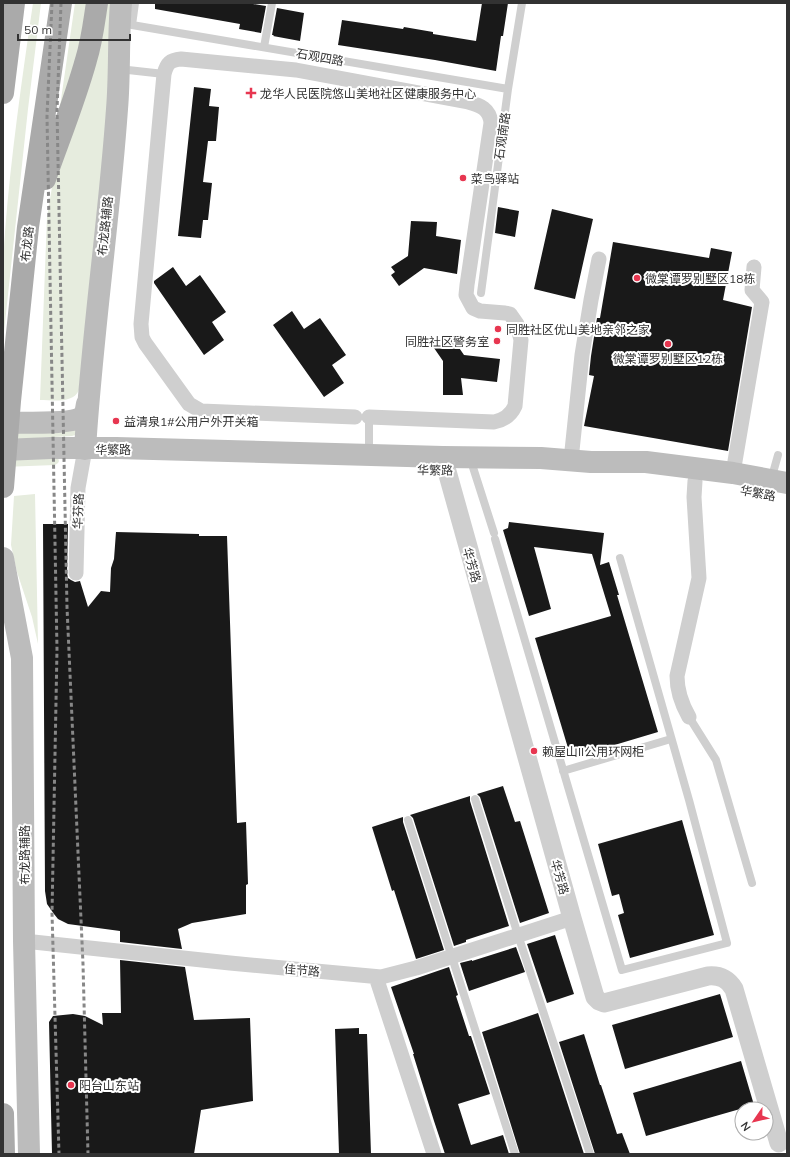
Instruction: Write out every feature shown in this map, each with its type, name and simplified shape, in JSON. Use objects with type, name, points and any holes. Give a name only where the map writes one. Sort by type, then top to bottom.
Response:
[{"type":"main road","points":[[3,92],[14,3]]},
{"type":"main road","name":"布龙路","points":[[3,487],[10,401],[28,227],[61,3]]},
{"type":"main road","points":[[28,227],[87,59],[97,3]]},
{"type":"main road","name":"布龙路辅路","points":[[85,449],[88,404],[118,108],[121,3]]},
{"type":"main road","points":[[3,422],[69,421],[82,417],[88,404]]},
{"type":"main road","name":"华繁路","points":[[3,450],[116,448],[368,455],[444,464]]},
{"type":"main road","name":"华繁路","points":[[85,449],[114,462],[472,464],[695,481],[787,498]]},
{"type":"main road","name":"华繁路","points":[[472,464],[541,458],[646,462],[733,473],[779,482]]},
{"type":"main road","name":"布龙路辅路","points":[[3,558],[22,658],[24,941],[29,1154]]},
{"type":"main road","points":[[3,1114],[4,1154]]},
{"type":"street","points":[[182,59],[284,68],[468,102],[481,106],[487,111],[491,123],[466,295],[473,308],[480,311],[510,314],[517,324],[521,340],[515,406],[513,411],[504,419],[494,422],[362,417],[201,411],[189,404],[145,343],[142,337],[141,324],[164,74],[166,66],[170,61],[182,59]]},
{"type":"street","points":[[571,460],[582,355],[599,259]]},
{"type":"street","points":[[733,473],[762,302],[752,290],[754,267]]},
{"type":"street","name":"华芬路","points":[[76,573],[78,488],[85,449]]},
{"type":"street","name":"华芳路","points":[[444,464],[595,997],[604,1003],[715,975],[731,984],[736,996],[780,1143]]},
{"type":"street","points":[[688,717],[678,691],[677,676],[699,578],[694,497],[695,481]]},
{"type":"street","name":"佳节路","points":[[24,941],[230,963],[376,976],[390,975],[451,957],[572,918]]},
{"type":"street","points":[[376,976],[434,1154]]},
{"type":"lane","name":"石观四路","points":[[135,3],[132,25],[508,89]]},
{"type":"lane","points":[[264,47],[272,3]]},
{"type":"lane","name":"石观南路","points":[[481,293],[508,89],[522,3]]},
{"type":"lane","points":[[118,69],[164,74]]},
{"type":"lane","points":[[362,417],[368,455]]},
{"type":"lane","points":[[778,455],[779,482]]},
{"type":"lane","points":[[472,464],[622,970],[727,943],[689,800],[620,558]]},
{"type":"lane","points":[[688,717],[716,760],[752,883]]},
{"type":"lane","points":[[563,771],[671,739]]},
{"type":"lane","points":[[475,799],[590,1154]]},
{"type":"lane","points":[[408,820],[515,1154]]},
{"type":"shaded area","points":[[33,3],[41,3],[3,341],[3,259],[7,203]]},
{"type":"shaded area","points":[[75,3],[91,3],[56,134]]},
{"type":"shaded area","points":[[102,3],[115,3],[112,99],[79,390],[72,397],[67,399],[56,401],[40,400],[47,217],[54,175]]},
{"type":"shaded area","points":[[74,429],[76,432],[75,435],[72,436],[3,440],[3,431]]},
{"type":"shaded area","points":[[58,458],[59,461],[55,465],[3,467],[3,459]]},
{"type":"shaded area","points":[[35,494],[38,644],[32,617],[17,572],[11,545],[14,496]]},
{"type":"building","points":[[155,3],[247,3],[266,6],[261,33],[239,29],[240,24],[155,9]]},
{"type":"building","points":[[482,3],[508,3],[496,71],[338,45],[342,20],[403,29],[404,27],[433,32],[433,34],[476,41]]},
{"type":"building","points":[[277,8],[304,13],[300,41],[272,35]]},
{"type":"building","points":[[194,87],[211,89],[209,106],[219,107],[216,141],[208,141],[203,182],[212,183],[208,220],[203,220],[201,238],[178,236]]},
{"type":"building","points":[[498,207],[519,211],[515,237],[495,233]]},
{"type":"building","points":[[552,209],[593,219],[575,299],[534,289]]},
{"type":"building","points":[[411,221],[437,222],[436,236],[461,240],[457,274],[424,268],[399,286],[391,275],[395,272],[391,267],[408,256]]},
{"type":"building","points":[[613,242],[709,258],[711,248],[732,252],[723,300],[752,307],[728,451],[584,426],[594,376],[589,375],[591,356],[597,318],[600,318]]},
{"type":"building","points":[[173,267],[186,286],[200,275],[226,312],[212,322],[224,340],[204,355],[154,283],[154,281]]},
{"type":"building","points":[[292,311],[304,329],[320,318],[346,355],[332,365],[344,383],[324,397],[273,325]]},
{"type":"building","points":[[451,336],[464,355],[500,359],[497,382],[461,378],[463,395],[443,395],[443,361],[434,348]]},
{"type":"building","points":[[509,522],[604,533],[600,565],[609,562],[619,595],[617,595],[658,732],[571,758],[535,638],[611,616],[592,554],[534,547],[551,609],[529,616],[503,530],[508,528]]},
{"type":"building","points":[[43,524],[68,524],[68,578],[75,582],[80,581],[88,607],[101,591],[110,592],[111,568],[114,559],[116,532],[227,536],[237,823],[246,822],[248,884],[246,885],[246,914],[192,923],[178,929],[182,949],[120,942],[120,931],[68,924],[58,919],[47,904],[45,891]]},
{"type":"building","points":[[503,786],[515,822],[520,821],[549,913],[520,923],[480,797],[477,794]]},
{"type":"building","points":[[470,796],[470,801],[509,926],[466,940],[466,942],[454,946],[413,818],[410,815]]},
{"type":"building","points":[[403,817],[403,822],[444,950],[416,959],[394,890],[392,891],[372,827]]},
{"type":"building","points":[[682,820],[714,935],[630,958],[618,915],[624,913],[619,894],[612,896],[598,844]]},
{"type":"building","points":[[555,935],[574,994],[547,1003],[527,944]]},
{"type":"building","points":[[516,947],[525,972],[469,991],[460,963],[472,961]]},
{"type":"building","points":[[120,960],[185,967],[194,1020],[250,1018],[253,1101],[201,1110],[194,1154],[52,1154],[49,1022],[53,1016],[73,1014],[85,1016],[103,1025],[102,1013],[121,1013]]},
{"type":"building","points":[[449,967],[458,995],[456,996],[490,1094],[458,1104],[471,1145],[503,1135],[509,1154],[445,1154],[414,1054],[391,987]]},
{"type":"building","points":[[720,994],[733,1037],[625,1069],[612,1025]]},
{"type":"building","points":[[538,1013],[584,1154],[520,1154],[482,1032]]},
{"type":"building","points":[[359,1028],[359,1034],[367,1034],[371,1154],[339,1154],[335,1029]]},
{"type":"building","points":[[584,1034],[617,1134],[622,1133],[630,1154],[595,1154],[559,1042]]},
{"type":"building","points":[[741,1061],[753,1101],[734,1101],[734,1111],[646,1136],[633,1093]]},
{"type":"railway","points":[[52,3],[47,116],[57,649],[52,913],[59,1154]]},
{"type":"railway","points":[[61,3],[57,110],[67,607],[83,964],[88,1154]]},
{"type":"place","name":"龙华人民医院悠山美地社区健康服务中心","points":[[251,93]]},
{"type":"place","name":"菜鸟驿站","points":[[463,178]]},
{"type":"place","name":"微棠谭罗别墅区18栋","points":[[637,278]]},
{"type":"place","name":"同胜社区优山美地亲邻之家","points":[[498,329]]},
{"type":"place","name":"同胜社区警务室","points":[[497,341]]},
{"type":"place","name":"微棠谭罗别墅区12栋","points":[[668,344]]},
{"type":"place","name":"益清泉1#公用户外开关箱","points":[[116,421]]},
{"type":"place","name":"赖屋山II公用环网柜","points":[[534,751]]},
{"type":"place","name":"阳台山东站","points":[[71,1085]]}]
